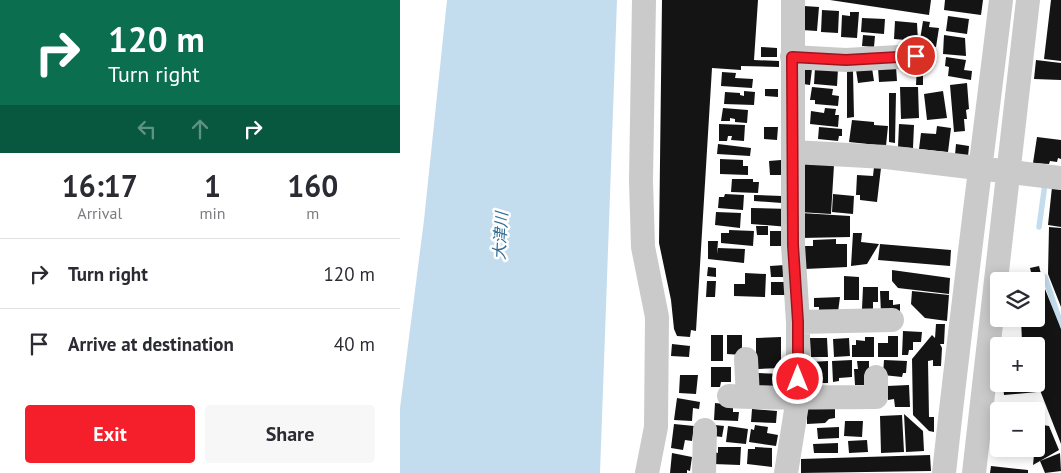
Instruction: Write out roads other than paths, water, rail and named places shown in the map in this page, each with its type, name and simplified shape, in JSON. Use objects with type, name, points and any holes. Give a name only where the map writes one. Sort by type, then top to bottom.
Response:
[{"type":"street","points":[[644,0],[640,180],[643,247],[657,317],[656,427],[647,473]]},
{"type":"street","points":[[786,473],[798,398],[798,322],[793,245],[793,0]]},
{"type":"street","points":[[944,473],[968,256],[981,168],[1001,0]]},
{"type":"street","points":[[974,473],[1028,0]]},
{"type":"street","points":[[792,57],[846,60],[916,56]]},
{"type":"street","points":[[794,152],[886,157],[1061,178]]},
{"type":"street","points":[[968,256],[997,259]]},
{"type":"street","points":[[798,322],[892,320]]},
{"type":"street","points":[[960,325],[990,328]]},
{"type":"street","points":[[746,359],[738,396],[798,398],[872,396]]},
{"type":"street","points":[[704,473],[705,430]]},
{"type":"street","points":[[947,446],[977,449]]},
{"type":"water","name":"大津川","points":[[447,0],[617,0],[600,473],[400,473],[400,408],[424,220]]},
{"type":"waterway","points":[[1039,227],[1045,184]]},
{"type":"waterway","points":[[1045,277],[1061,324]]}]
